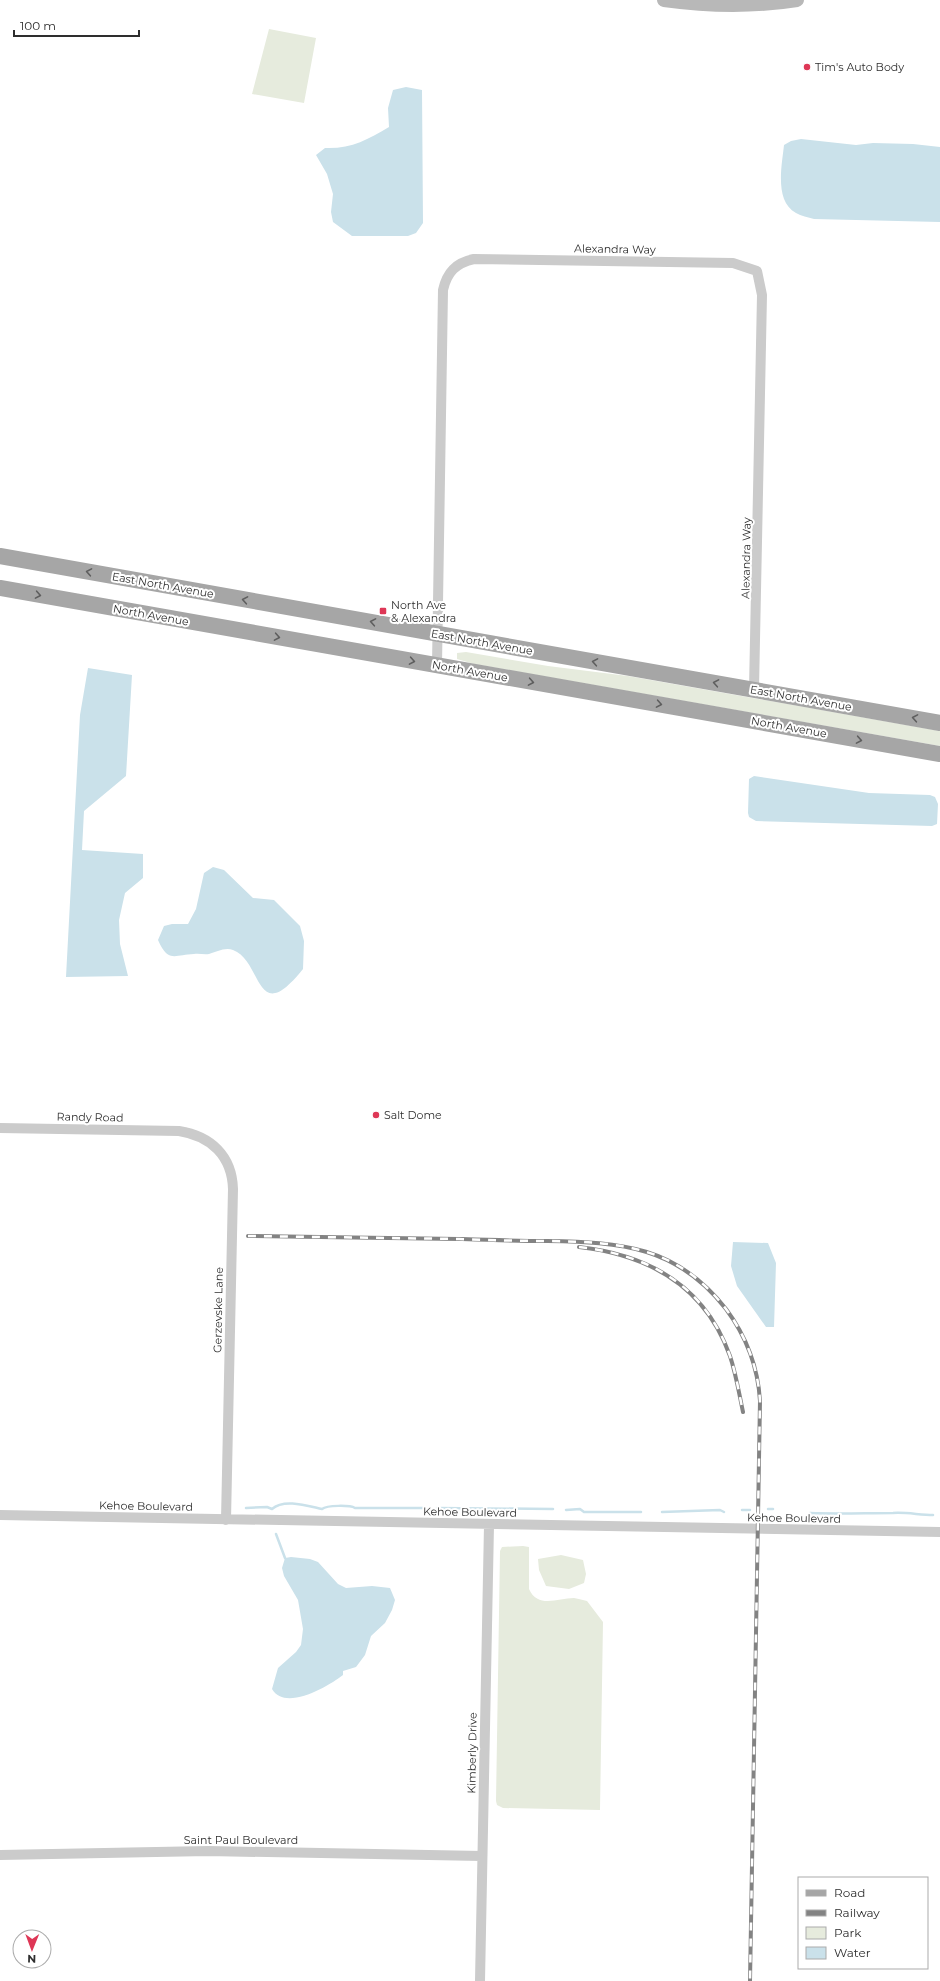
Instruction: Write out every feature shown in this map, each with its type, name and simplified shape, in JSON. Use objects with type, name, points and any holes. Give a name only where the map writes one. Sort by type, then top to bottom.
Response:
[{"type":"main road","name":"East North Avenue","points":[[0,556],[940,723]]},
{"type":"main road","name":"North Avenue","points":[[0,588],[940,754]]},
{"type":"street","points":[[664,0],[707,4],[797,0]]},
{"type":"street","name":"Alexandra Way","points":[[437,665],[439,634],[443,290],[445,282],[453,268],[459,264],[474,259],[739,264],[757,271],[762,295],[754,689]]},
{"type":"street","name":"Randy Road","points":[[0,1128],[179,1131]]},
{"type":"street","name":"Gerzevske Lane","points":[[179,1131],[200,1137],[224,1154],[233,1180],[226,1520]]},
{"type":"street","name":"Kehoe Boulevard","points":[[0,1515],[940,1532]]},
{"type":"street","name":"Kimberly Drive","points":[[480,1981],[489,1525]]},
{"type":"street","name":"Saint Paul Boulevard","points":[[0,1856],[208,1851],[482,1856]]},
{"type":"green space","points":[[269,29],[316,38],[304,103],[252,94]]},
{"type":"green space","points":[[466,652],[548,666],[628,676],[940,731],[940,746],[474,664],[457,659],[457,653]]},
{"type":"green space","points":[[502,1547],[529,1547],[529,1589],[533,1595],[543,1601],[574,1598],[587,1601],[603,1622],[600,1810],[503,1808],[497,1805],[500,1551]]},
{"type":"green space","points":[[561,1555],[583,1560],[586,1574],[584,1583],[569,1589],[546,1586],[539,1570],[538,1559]]},
{"type":"water","points":[[406,87],[422,90],[423,223],[416,233],[408,236],[352,236],[333,222],[331,212],[333,194],[327,174],[316,155],[325,148],[343,147],[358,143],[389,127],[388,108],[393,90]]},
{"type":"water","points":[[801,139],[856,145],[873,143],[913,144],[940,147],[940,222],[814,219],[796,213],[789,207],[785,200],[782,191],[781,172],[784,145],[791,141]]},
{"type":"water","points":[[88,668],[132,675],[126,776],[84,811],[82,850],[143,854],[143,878],[125,893],[119,920],[120,944],[128,976],[66,977],[80,715]]},
{"type":"water","points":[[754,776],[869,793],[930,795],[935,797],[938,804],[937,824],[932,826],[756,821],[749,817],[748,813],[749,779]]},
{"type":"water","points":[[213,867],[224,870],[253,898],[274,900],[300,926],[304,941],[303,969],[287,986],[276,993],[268,992],[261,986],[243,956],[233,950],[224,949],[207,954],[172,956],[165,952],[158,940],[164,926],[172,924],[188,924],[196,909],[204,873]]},
{"type":"water","points":[[733,1242],[768,1243],[776,1263],[774,1327],[766,1327],[737,1286],[731,1266]]},
{"type":"water","points":[[291,1557],[310,1559],[318,1562],[338,1584],[346,1588],[372,1586],[390,1588],[395,1600],[392,1610],[385,1623],[371,1636],[365,1655],[356,1667],[343,1671],[343,1675],[328,1685],[307,1695],[296,1698],[287,1698],[278,1695],[272,1689],[278,1668],[296,1652],[301,1645],[303,1629],[298,1600],[284,1576],[282,1568],[285,1558]]},
{"type":"waterway","points":[[246,1508],[267,1507],[272,1509],[289,1503],[322,1509],[338,1506],[355,1508],[424,1508]]},
{"type":"waterway","points":[[437,1508],[553,1509]]},
{"type":"waterway","points":[[566,1510],[580,1509],[584,1512],[641,1512]]},
{"type":"waterway","points":[[768,1509],[773,1509]]},
{"type":"waterway","points":[[662,1512],[720,1510],[724,1512]]},
{"type":"waterway","points":[[742,1510],[750,1510]]},
{"type":"waterway","points":[[810,1513],[898,1513],[933,1515]]},
{"type":"waterway","points":[[276,1534],[285,1558]]},
{"type":"railway","points":[[248,1236],[574,1242],[623,1246],[646,1252],[667,1260],[688,1272],[707,1288],[733,1319],[745,1341],[754,1364],[760,1401],[750,1981]]},
{"type":"railway","points":[[579,1247],[605,1251],[629,1258],[651,1267],[672,1278],[690,1293],[706,1311],[719,1332],[730,1356],[743,1412]]},
{"type":"place","name":"Tim's Auto Body","points":[[807,67]]},
{"type":"place","name":"North Ave & Alexandra","points":[[383,611]]},
{"type":"place","name":"Salt Dome","points":[[376,1115]]}]
